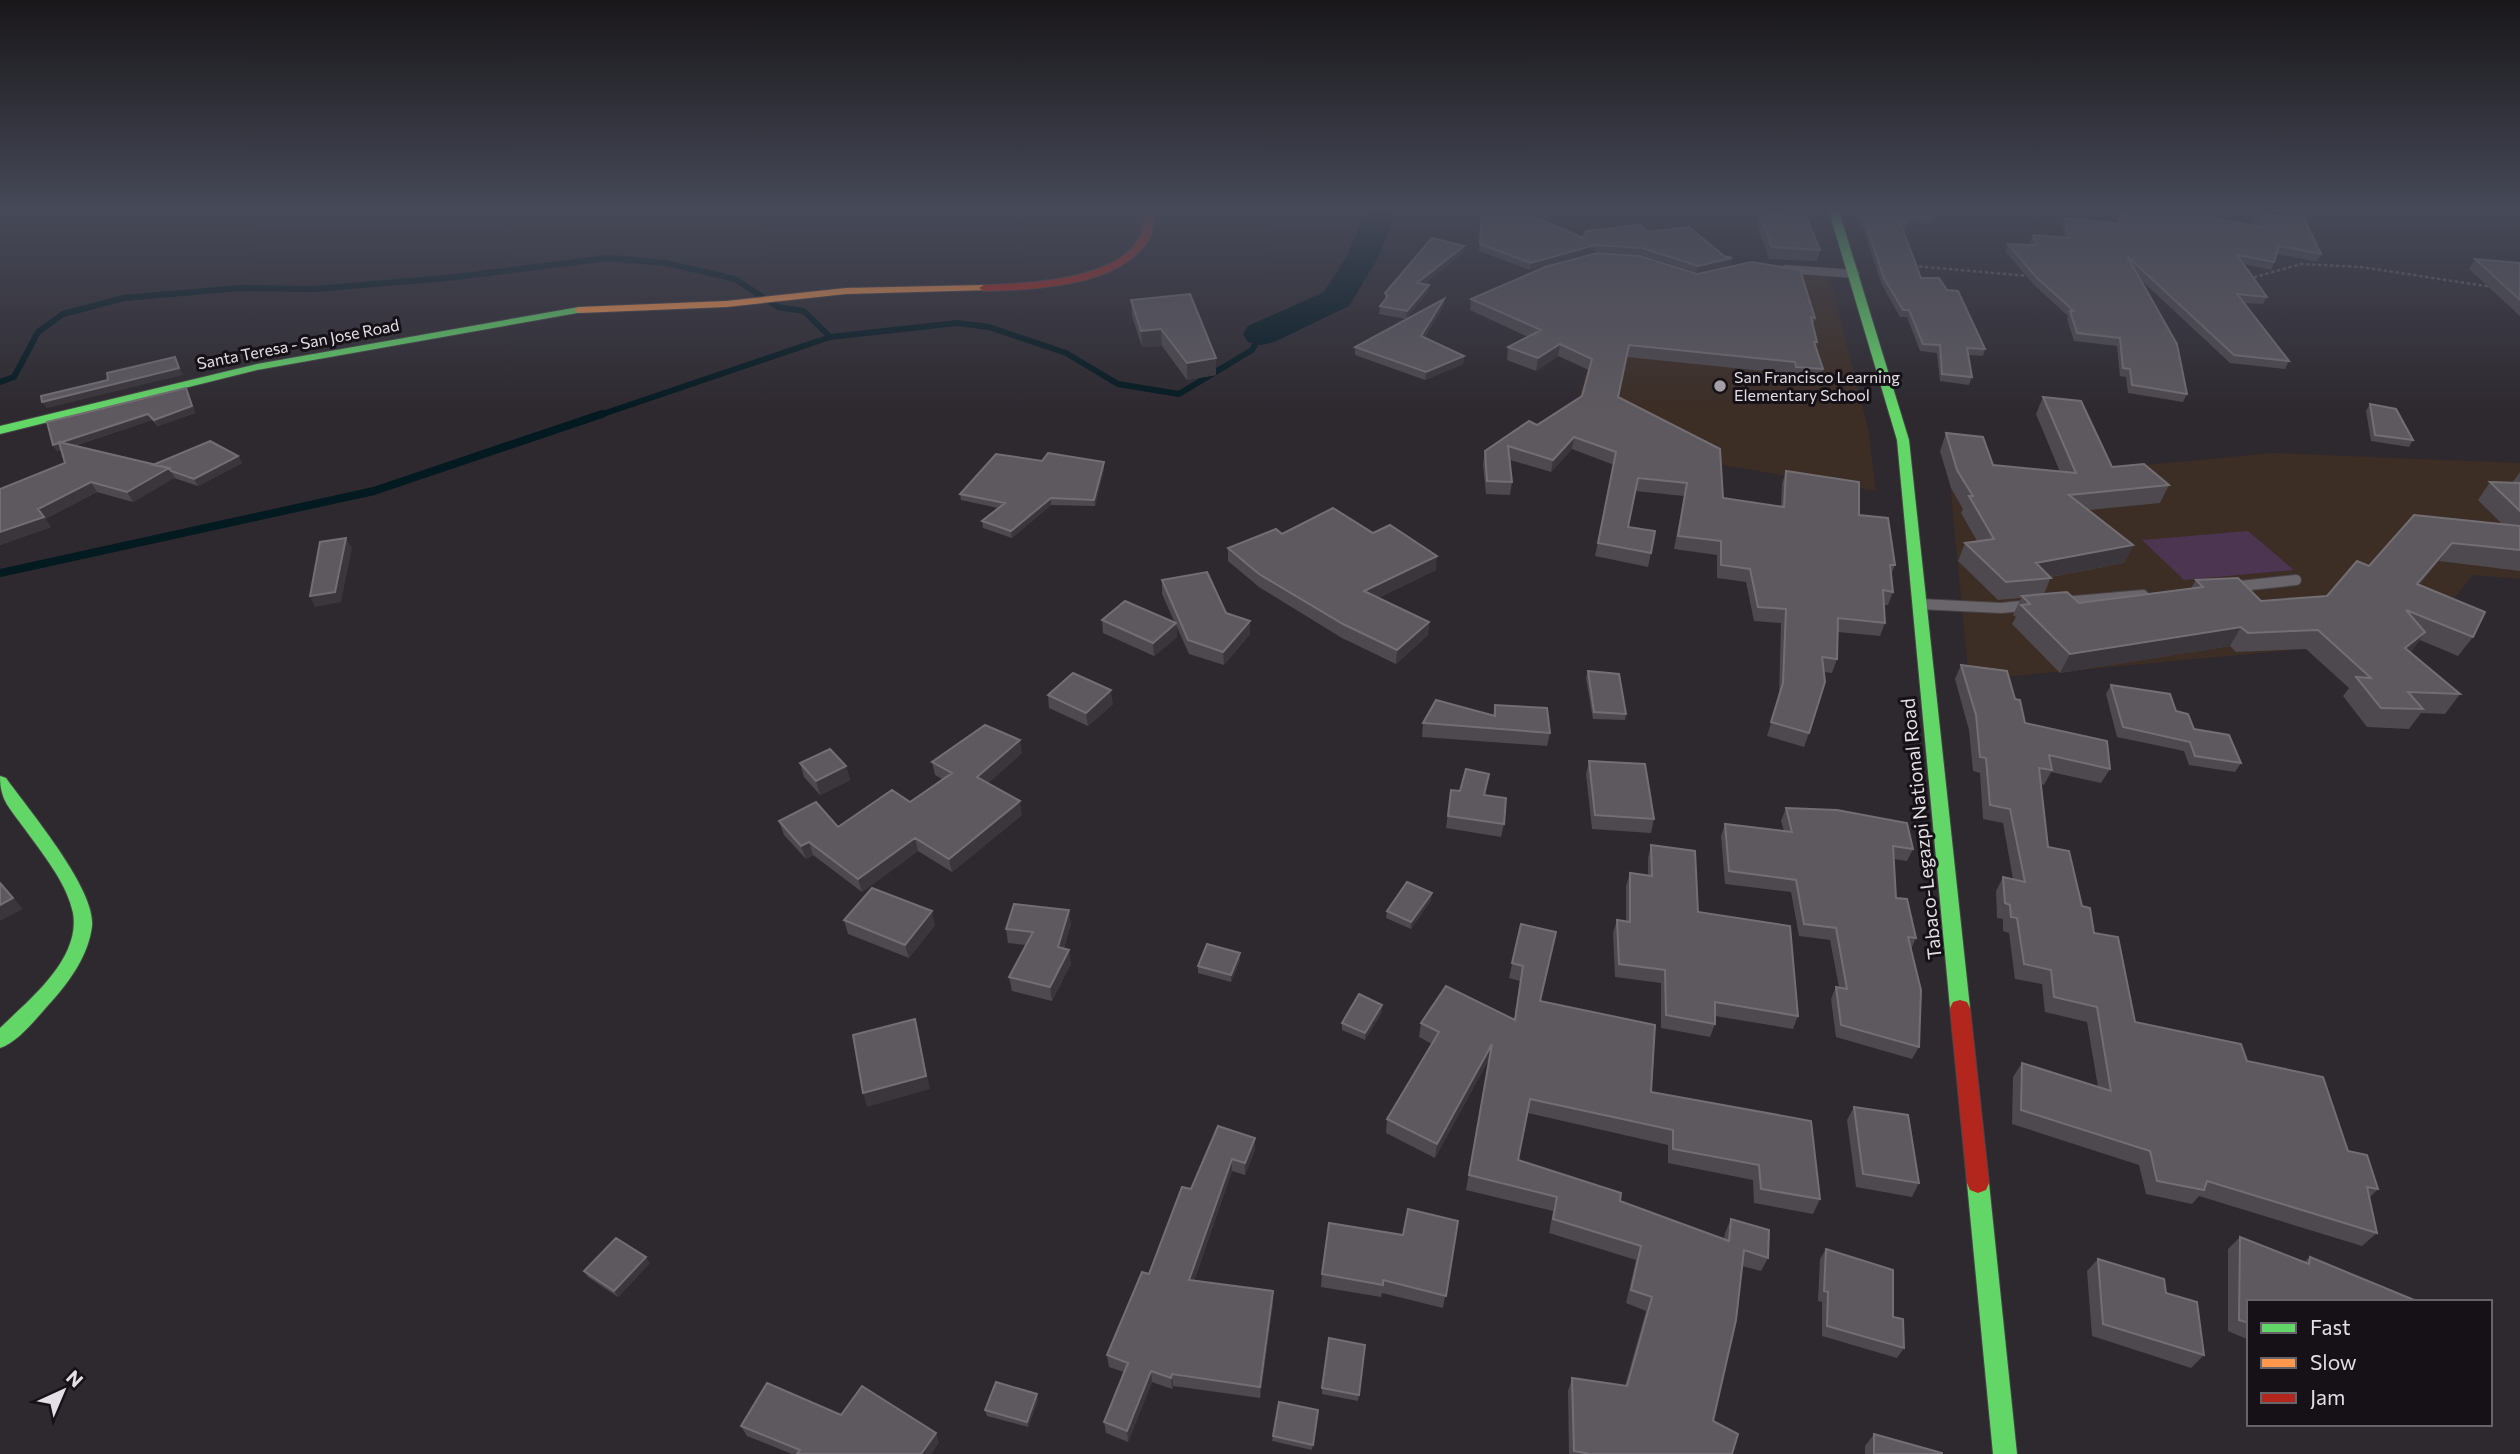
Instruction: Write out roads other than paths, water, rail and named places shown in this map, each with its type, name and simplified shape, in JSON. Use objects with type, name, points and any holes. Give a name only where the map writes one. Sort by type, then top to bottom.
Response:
[{"type":"street","name":"Santa Teresa - San Jose Road","points":[[0,430],[257,367],[580,310],[726,304],[794,295],[1002,288],[1093,276]]},
{"type":"street","name":"Tabaco-Legazpi National Road","points":[[1857,276],[1903,440],[2005,1454]]},
{"type":"street","points":[[0,782],[78,895],[85,922],[76,953],[48,994],[0,1040]]},
{"type":"lane","points":[[2216,588],[2296,580]]},
{"type":"lane","points":[[2054,603],[2162,593]]},
{"type":"lane","points":[[1920,604],[2000,608],[2041,604]]},
{"type":"waterway","points":[[0,382],[14,377],[38,332],[63,314],[124,298],[240,288],[315,289],[466,276]]},
{"type":"waterway","points":[[721,276],[735,279],[778,307],[804,311],[830,337]]},
{"type":"waterway","points":[[1261,334],[1337,299],[1351,276]]},
{"type":"waterway","points":[[830,337],[957,323],[989,327],[1066,353],[1118,384],[1179,394],[1252,350],[1261,334]]},
{"type":"waterway","points":[[597,416],[830,337]]},
{"type":"waterway","points":[[0,573],[374,491],[602,414]]},
{"type":"place","name":"San Francisco Learning Elementary School","points":[[1720,386]]}]
